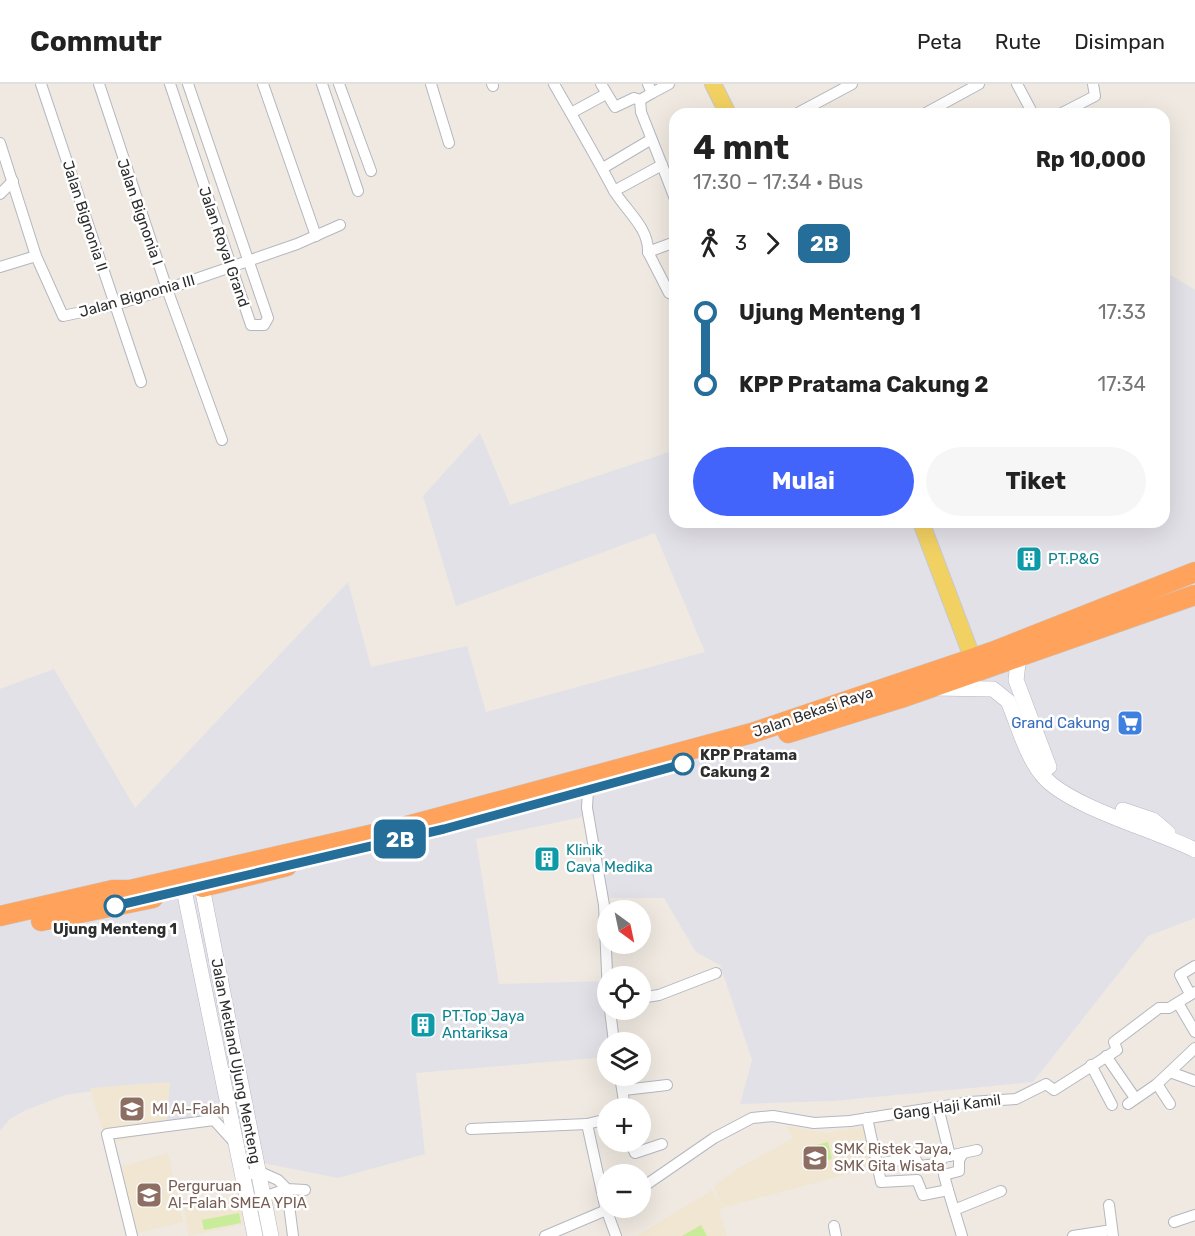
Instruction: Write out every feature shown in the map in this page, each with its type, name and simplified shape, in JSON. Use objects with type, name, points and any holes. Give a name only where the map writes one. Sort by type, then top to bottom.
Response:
[{"type":"highway","name":"Jalan Bekasi Raya","points":[[0,916],[444,829],[588,790],[932,687],[975,665],[1195,572]]},
{"type":"highway","points":[[1112,624],[1195,586]]},
{"type":"highway","name":"Jalan Bekasi Raya","points":[[0,929],[193,888],[411,825],[753,739],[975,665],[1023,655],[1195,595]]},
{"type":"main road","points":[[713,84],[725,108]]},
{"type":"main road","points":[[923,528],[975,665]]},
{"type":"street","name":"Jalan Bignonia II","points":[[41,84],[141,382]]},
{"type":"street","name":"Jalan Bignonia I","points":[[99,84],[167,289],[222,440]]},
{"type":"street","name":"Jalan Royal Grand","points":[[170,84],[251,325],[254,327],[264,325],[268,318],[188,84]]},
{"type":"street","points":[[263,84],[316,237]]},
{"type":"street","points":[[322,84],[358,191]]},
{"type":"street","points":[[339,84],[371,171]]},
{"type":"street","points":[[431,84],[449,143]]},
{"type":"street","points":[[554,84],[614,191],[643,232],[649,243],[648,252],[669,293]]},
{"type":"street","points":[[601,84],[614,107],[634,98],[640,100]]},
{"type":"street","points":[[669,84],[650,89],[640,100],[641,112],[650,140],[669,176]]},
{"type":"street","points":[[807,108],[852,84]]},
{"type":"street","points":[[935,108],[979,84]]},
{"type":"street","points":[[1017,84],[1030,108]]},
{"type":"street","points":[[1068,108],[1096,88]]},
{"type":"street","points":[[571,113],[606,94]]},
{"type":"street","points":[[603,168],[650,140]]},
{"type":"street","name":"Jalan Bignonia III","points":[[0,143],[36,256],[63,316],[114,305],[167,289],[316,237],[340,225]]},
{"type":"street","points":[[614,191],[662,165]]},
{"type":"street","points":[[0,194],[13,181]]},
{"type":"street","points":[[648,252],[669,244]]},
{"type":"street","points":[[0,267],[36,256]]},
{"type":"street","points":[[1023,655],[1018,663],[1016,680],[1047,773]]},
{"type":"street","points":[[932,687],[993,689],[1001,693],[1008,701],[1047,773],[1090,795],[1153,820],[1171,838],[1195,850]]},
{"type":"street","points":[[588,790],[587,808],[603,900]]},
{"type":"street","name":"Jalan Metland Ujung Menteng","points":[[193,888],[236,1144],[255,1236]]},
{"type":"street","name":"Jalan Metland Ujung Menteng","points":[[193,888],[271,1236]]},
{"type":"street","name":"Gang Haji Kamil","points":[[651,1181],[707,1142],[752,1118],[773,1116],[830,1123],[938,1107],[1021,1098],[1046,1084],[1054,1090],[1117,1049],[1114,1042],[1159,1008],[1166,1010],[1192,993],[1180,975],[1195,966]]},
{"type":"street","points":[[651,997],[716,973]]},
{"type":"street","points":[[1178,1003],[1195,1032]]},
{"type":"street","points":[[1106,1056],[1131,1101],[1157,1084],[1195,1048]]},
{"type":"street","points":[[1091,1065],[1112,1105]]},
{"type":"street","points":[[1170,1072],[1195,1081]]},
{"type":"street","points":[[1157,1084],[1170,1104]]},
{"type":"street","points":[[624,1090],[667,1085]]},
{"type":"street","points":[[623,1086],[624,1098]]},
{"type":"street","points":[[938,1107],[950,1156]]},
{"type":"street","points":[[867,1119],[881,1182],[917,1180],[923,1195],[948,1190]]},
{"type":"street","points":[[131,1236],[107,1134],[214,1120],[219,1122],[236,1144]]},
{"type":"street","points":[[471,1129],[597,1122]]},
{"type":"street","points":[[587,1124],[597,1164]]},
{"type":"street","points":[[651,1148],[662,1144]]},
{"type":"street","points":[[887,1162],[915,1158],[919,1166],[938,1164],[942,1158],[977,1150]]},
{"type":"street","points":[[962,1236],[944,1175],[959,1171],[959,1160],[963,1153]]},
{"type":"street","points":[[243,1177],[258,1171],[278,1180],[287,1189],[293,1236]]},
{"type":"street","points":[[263,1197],[287,1189],[305,1190]]},
{"type":"street","points":[[954,1210],[1001,1191]]},
{"type":"street","points":[[1073,1236],[1113,1233],[1108,1205]]},
{"type":"street","points":[[545,1236],[564,1233],[597,1215]]},
{"type":"street","points":[[1174,1222],[1195,1215]]},
{"type":"street","points":[[611,1218],[616,1236]]},
{"type":"shaded area","points":[[1170,275],[1195,290],[1195,918],[1148,936],[1033,1082],[833,1101],[740,1104],[752,1060],[720,965],[696,952],[664,898],[608,898],[592,815],[476,839],[499,984],[597,981],[597,1020],[610,1020],[612,1032],[597,1032],[597,1058],[416,1073],[425,1154],[338,1178],[233,1157],[223,1116],[105,1138],[93,1091],[65,1095],[24,1111],[10,1119],[0,1131],[0,689],[54,669],[135,808],[348,582],[371,667],[467,646],[486,712],[705,652],[655,533],[456,606],[423,496],[480,433],[510,505],[669,452],[669,528],[1170,528]]},
{"type":"shaded area","name":"MI Al-Falah","points":[[170,1082],[166,1130],[107,1144],[90,1088]]},
{"type":"shaded area","name":"SMK Ristek Jaya, SMK Gita Wisata","points":[[786,1126],[827,1133],[863,1126],[873,1167],[722,1208],[719,1211],[727,1236],[637,1236],[712,1190],[721,1205],[714,1186],[739,1168],[793,1138]]},
{"type":"shaded area","name":"Perguruan Al-Falah SMEA YPIA","points":[[168,1153],[183,1222],[133,1234],[113,1169]]},
{"type":"shaded area","points":[[228,1197],[232,1211],[241,1209],[244,1224],[189,1236],[184,1208]]},
{"type":"green space","points":[[828,1142],[832,1159],[808,1165],[804,1148]]},
{"type":"green space","points":[[239,1213],[241,1223],[204,1230],[202,1220]]},
{"type":"green space","points":[[701,1225],[707,1236],[682,1236]]},
{"type":"bus line","name":"2B","points":[[115,906],[261,874],[444,829],[683,764]]},
{"type":"place","name":"PT.P&G","points":[[1029,559]]},
{"type":"place","name":"Grand Cakung","points":[[1130,723]]},
{"type":"place","name":"KPP Pratama Cakung 2","points":[[683,764]]},
{"type":"place","name":"Klinik Cava Medika","points":[[547,859]]},
{"type":"place","name":"Ujung Menteng 1","points":[[115,906]]},
{"type":"place","name":"PT.Top Jaya Antariksa","points":[[423,1025]]},
{"type":"place","name":"MI Al-Falah","points":[[132,1109]]},
{"type":"place","name":"SMK Ristek Jaya, SMK Gita Wisata","points":[[815,1158]]},
{"type":"place","name":"Perguruan Al-Falah SMEA YPIA","points":[[149,1195]]}]
